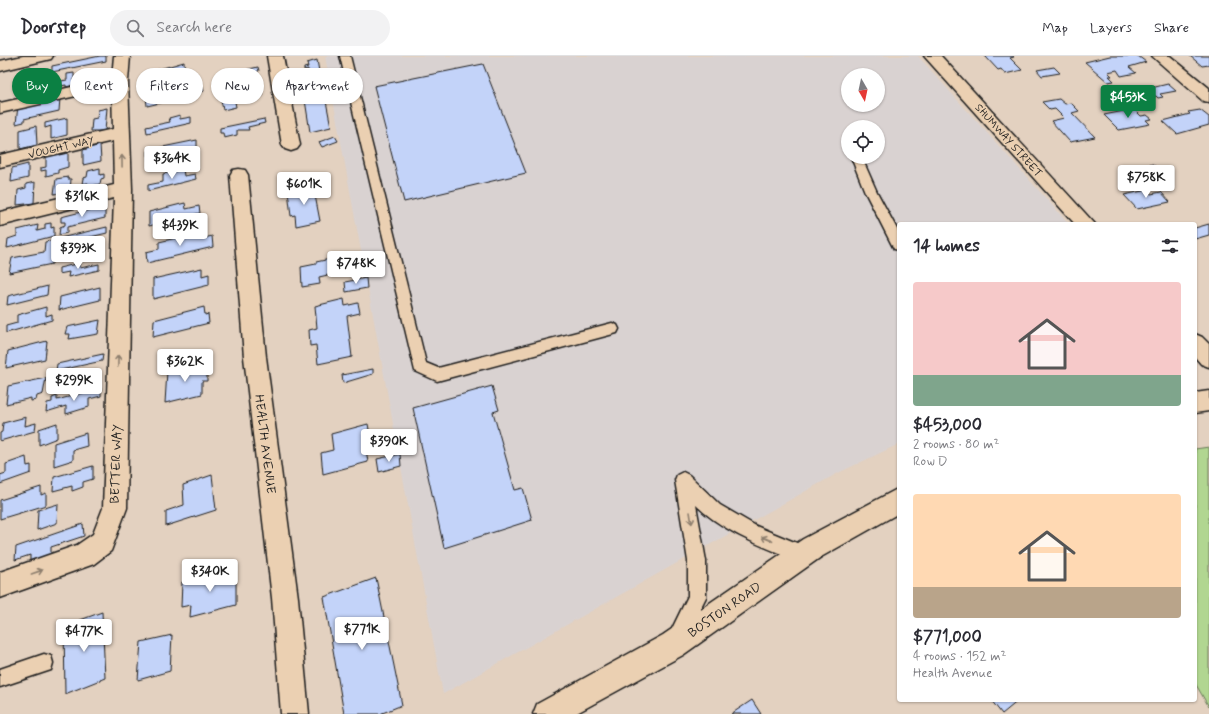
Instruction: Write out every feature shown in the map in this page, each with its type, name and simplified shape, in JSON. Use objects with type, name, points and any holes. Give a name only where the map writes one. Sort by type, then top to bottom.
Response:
[{"type":"street","points":[[0,66],[45,56]]},
{"type":"street","name":"BETTER WAY","points":[[121,68],[122,56]]},
{"type":"street","points":[[274,56],[291,146]]},
{"type":"street","name":"SHUMWAY STREET","points":[[932,56],[1084,222]]},
{"type":"street","points":[[1160,56],[1209,98]]},
{"type":"street","points":[[0,108],[70,92]]},
{"type":"street","name":"BETTER WAY","points":[[0,585],[85,555],[102,542],[115,508],[123,189],[121,104]]},
{"type":"street","name":"VOUGHT WAY","points":[[0,161],[122,133]]},
{"type":"street","name":"HEALTH AVENUE","points":[[239,174],[255,357],[285,598],[295,714]]},
{"type":"street","points":[[0,219],[123,189]]},
{"type":"street","points":[[1197,345],[1209,358]]},
{"type":"street","points":[[1197,402],[1209,401]]},
{"type":"street","name":"BOSTON ROAD","points":[[547,714],[673,645],[803,554],[897,501]]},
{"type":"lane","points":[[345,56],[420,367],[437,375],[612,329]]},
{"type":"lane","points":[[859,164],[871,192],[897,240]]},
{"type":"lane","points":[[673,645],[697,597],[697,561],[690,515],[682,480],[714,511],[750,532],[803,554]]},
{"type":"lane","points":[[0,678],[44,663]]},
{"type":"shaded area","points":[[325,56],[918,56],[1067,222],[897,222],[897,445],[838,473],[443,694],[334,104],[363,104],[363,68],[327,68]]},
{"type":"green space","points":[[1209,447],[1209,707],[1197,686],[1197,449]]},
{"type":"building","points":[[106,56],[106,61],[62,70],[62,68],[52,68],[52,66]]},
{"type":"building","points":[[985,56],[1013,56],[1014,57],[1010,58],[1022,70],[1005,74],[1001,69],[998,70]]},
{"type":"building","points":[[1110,56],[1138,56],[1146,62],[1129,67],[1136,73],[1121,76],[1117,70],[1108,72],[1112,76],[1109,76],[1114,81],[1108,82],[1085,62]]},
{"type":"building","points":[[1190,56],[1209,56],[1209,65],[1202,66]]},
{"type":"building","points":[[317,60],[318,68],[304,68],[308,67],[307,63]]},
{"type":"building","points":[[184,62],[185,68],[163,68]]},
{"type":"building","points":[[483,64],[526,173],[404,202],[374,86]]},
{"type":"building","points":[[1054,67],[1060,73],[1042,76],[1037,70]]},
{"type":"building","points":[[67,74],[70,74],[70,86],[66,87],[66,85],[62,86],[62,81],[67,80]]},
{"type":"building","points":[[1168,84],[1176,91],[1160,94],[1163,97],[1158,98],[1156,96],[1134,100],[1122,88],[1133,86],[1138,91]]},
{"type":"building","points":[[1059,99],[1065,104],[1071,103],[1079,111],[1072,113],[1095,137],[1070,142],[1051,121],[1064,118],[1055,109],[1050,110],[1042,102]]},
{"type":"building","points":[[60,104],[59,111],[24,119],[24,122],[16,124],[18,105]]},
{"type":"building","points":[[222,104],[235,104],[236,107],[223,110]]},
{"type":"building","points":[[306,104],[327,104],[331,127],[310,132]]},
{"type":"building","points":[[107,108],[105,131],[91,131],[92,119],[97,118],[98,110]]},
{"type":"building","points":[[1134,109],[1141,116],[1147,115],[1152,119],[1146,120],[1150,124],[1119,130],[1104,115]]},
{"type":"building","points":[[1200,110],[1209,117],[1209,125],[1177,134],[1163,121],[1190,114],[1188,112]]},
{"type":"building","points":[[180,115],[180,119],[191,117],[191,123],[147,133],[146,127],[170,122],[169,118]]},
{"type":"building","points":[[67,118],[67,135],[51,139],[51,126],[45,128],[45,123]]},
{"type":"building","points":[[264,119],[265,123],[248,127],[249,130],[237,130],[237,135],[224,138],[223,133],[220,133],[220,128]]},
{"type":"building","points":[[36,126],[37,145],[20,149],[20,130]]},
{"type":"building","points":[[335,136],[338,141],[322,147],[319,142]]},
{"type":"building","points":[[197,140],[197,151],[148,161],[148,150]]},
{"type":"building","points":[[100,145],[101,161],[83,165],[83,150]]},
{"type":"building","points":[[58,152],[59,155],[68,153],[68,167],[58,170],[58,173],[46,176],[46,170],[41,171],[41,168],[46,167],[46,155]]},
{"type":"building","points":[[28,164],[28,178],[11,182],[12,168]]},
{"type":"building","points":[[1153,164],[1162,174],[1143,177],[1134,168]]},
{"type":"building","points":[[100,168],[100,175],[104,174],[104,178],[101,179],[100,184],[87,187],[88,183],[82,184],[83,178],[87,177],[88,171]]},
{"type":"building","points":[[183,169],[184,176],[195,174],[196,179],[148,191],[148,185],[163,182],[163,174]]},
{"type":"building","points":[[68,177],[68,179],[71,179],[70,191],[54,194],[56,179]]},
{"type":"building","points":[[35,182],[34,203],[17,205],[18,190],[26,188],[26,184]]},
{"type":"building","points":[[313,185],[320,221],[296,226],[295,215],[291,216],[288,191]]},
{"type":"building","points":[[1147,190],[1151,194],[1161,192],[1170,202],[1137,209],[1124,195]]},
{"type":"building","points":[[185,203],[186,209],[199,206],[200,213],[149,226],[149,212]]},
{"type":"building","points":[[105,206],[105,218],[67,227],[67,233],[59,235],[60,227],[65,225],[65,222],[61,222],[61,217]]},
{"type":"building","points":[[51,223],[51,228],[54,227],[54,236],[7,248],[8,239],[17,236],[17,230],[38,225],[37,231],[45,229],[45,224]]},
{"type":"building","points":[[1209,224],[1209,235],[1197,238],[1197,227]]},
{"type":"building","points":[[107,227],[107,233],[74,241],[73,244],[70,245],[70,242],[59,244],[60,238]]},
{"type":"building","points":[[201,232],[201,239],[212,236],[213,247],[147,263],[146,252],[159,249],[159,242]]},
{"type":"building","points":[[55,240],[52,264],[9,273],[12,258],[44,252],[45,242]]},
{"type":"building","points":[[335,258],[337,273],[319,277],[320,284],[302,287],[301,267]]},
{"type":"building","points":[[80,263],[80,268],[99,264],[99,270],[68,277],[69,272],[59,274],[59,268]]},
{"type":"building","points":[[202,268],[202,276],[209,274],[209,285],[153,299],[153,279]]},
{"type":"building","points":[[366,278],[367,288],[346,292],[345,282]]},
{"type":"building","points":[[48,286],[47,295],[7,305],[8,296]]},
{"type":"building","points":[[100,287],[100,300],[59,310],[60,297]]},
{"type":"building","points":[[344,299],[345,306],[358,303],[360,313],[347,316],[352,357],[318,364],[316,345],[310,346],[309,330],[317,328],[315,306]]},
{"type":"building","points":[[46,307],[46,316],[52,314],[52,320],[6,333],[6,326],[17,323],[17,315]]},
{"type":"building","points":[[204,307],[205,315],[208,314],[209,323],[153,337],[154,320]]},
{"type":"building","points":[[100,320],[98,334],[69,339],[70,334],[65,334],[67,327]]},
{"type":"building","points":[[47,341],[45,359],[6,368],[8,351]]},
{"type":"building","points":[[103,354],[102,361],[56,371],[57,364]]},
{"type":"building","points":[[201,363],[200,373],[207,372],[207,381],[202,381],[202,394],[165,403],[167,371]]},
{"type":"building","points":[[373,369],[373,374],[343,383],[342,375]]},
{"type":"building","points":[[46,378],[43,394],[37,396],[36,400],[31,401],[31,398],[6,404],[8,386]]},
{"type":"building","points":[[492,386],[499,410],[493,412],[515,490],[523,488],[532,520],[444,548],[413,408]]},
{"type":"building","points":[[101,388],[101,396],[89,399],[89,407],[66,414],[66,406],[46,412],[47,403],[52,402],[52,398],[57,396],[57,400]]},
{"type":"building","points":[[26,417],[25,426],[36,423],[35,431],[0,441],[0,433],[2,432],[3,423]]},
{"type":"building","points":[[57,423],[57,438],[39,445],[39,429]]},
{"type":"building","points":[[368,424],[371,441],[365,443],[368,462],[323,474],[321,453],[333,450],[331,434]]},
{"type":"building","points":[[86,433],[87,446],[73,450],[73,460],[54,466],[54,443]]},
{"type":"building","points":[[400,454],[401,466],[379,472],[377,459]]},
{"type":"building","points":[[26,457],[27,466],[31,465],[31,473],[0,484],[0,475],[6,473],[6,464]]},
{"type":"building","points":[[93,466],[93,479],[83,482],[83,487],[72,491],[72,486],[53,491],[54,477]]},
{"type":"building","points":[[212,475],[216,510],[166,526],[166,511],[184,505],[183,485]]},
{"type":"building","points":[[41,487],[41,495],[46,493],[46,505],[0,519],[0,500]]},
{"type":"building","points":[[58,504],[57,523],[37,530],[38,510]]},
{"type":"building","points":[[83,524],[84,536],[51,547],[51,554],[30,562],[30,555],[15,560],[16,547]]},
{"type":"building","points":[[236,568],[236,605],[190,617],[191,605],[181,607],[182,582]]},
{"type":"building","points":[[376,578],[402,705],[380,714],[344,714],[324,597]]},
{"type":"building","points":[[102,612],[105,678],[65,694],[64,626]]},
{"type":"building","points":[[172,635],[170,671],[138,680],[141,642]]},
{"type":"building","points":[[752,700],[761,714],[731,714]]},
{"type":"building","points":[[993,702],[1017,702],[1002,714]]}]
